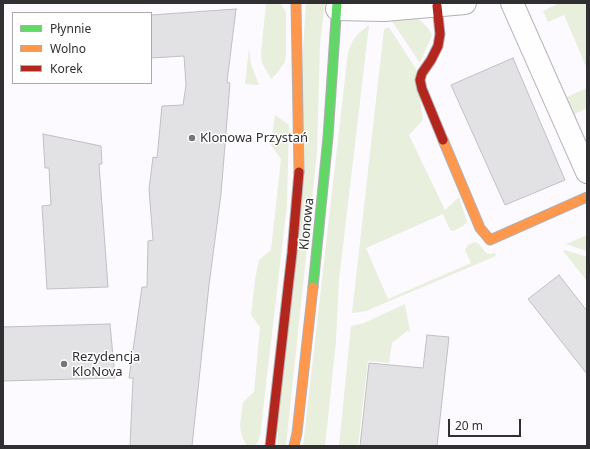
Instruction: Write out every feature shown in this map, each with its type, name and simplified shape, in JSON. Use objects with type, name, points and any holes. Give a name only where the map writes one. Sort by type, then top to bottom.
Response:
[{"type":"street","name":"Klonowa","points":[[270,446],[292,253],[299,166],[296,69],[296,3]]},
{"type":"street","points":[[337,6],[384,10],[465,3]]},
{"type":"street","points":[[512,3],[587,172]]},
{"type":"street","name":"Klonowa","points":[[294,446],[297,434],[320,229],[337,6]]},
{"type":"street","points":[[437,6],[440,34],[438,46],[431,60],[422,72],[420,80],[480,228],[490,240],[587,197]]},
{"type":"green space","points":[[266,3],[280,3],[286,12],[285,62],[271,79],[262,63],[261,53]]},
{"type":"green space","points":[[306,3],[325,3],[320,44],[317,153],[286,446],[277,446]]},
{"type":"green space","points":[[559,3],[587,3],[587,69],[564,15],[548,22],[543,11]]},
{"type":"green space","points":[[417,19],[428,28],[432,35],[420,63],[391,20]]},
{"type":"green space","points":[[369,25],[339,280],[336,341],[325,446],[303,446],[348,52],[353,40]]},
{"type":"green space","points":[[389,27],[416,69],[423,120],[409,135],[445,210],[459,197],[467,222],[463,226],[453,231],[450,230],[443,214],[366,248],[388,299],[471,263],[465,250],[468,245],[475,242],[479,244],[486,253],[495,253],[496,256],[366,311],[352,313],[384,29]]},
{"type":"green space","points":[[249,48],[251,64],[259,85],[245,84]]},
{"type":"green space","points":[[587,88],[587,108],[575,114],[579,127],[577,129],[564,98]]},
{"type":"green space","points":[[275,115],[289,125],[287,205],[260,436],[255,446],[247,446],[242,437],[240,426],[243,402],[254,392],[260,327],[251,315],[255,280],[259,260],[271,250],[281,159],[271,145]]},
{"type":"green space","points":[[587,235],[587,251],[566,244]]},
{"type":"green space","points":[[565,250],[587,257],[587,281],[563,251]]},
{"type":"green space","points":[[405,304],[410,332],[407,331],[392,343],[389,363],[368,361],[358,446],[339,446],[351,326],[364,323]]},
{"type":"building","points":[[236,9],[227,82],[230,83],[221,194],[209,285],[192,446],[130,446],[133,378],[129,378],[142,287],[147,287],[148,241],[153,240],[149,189],[153,157],[157,158],[162,106],[183,105],[186,85],[184,56],[152,58],[152,15]]},
{"type":"building","points":[[513,58],[565,180],[505,205],[451,85]]},
{"type":"building","points":[[43,134],[101,146],[102,164],[99,164],[108,287],[47,289],[42,206],[51,205],[49,168],[45,168]]},
{"type":"building","points":[[559,275],[587,311],[587,374],[528,299]]},
{"type":"building","points":[[110,324],[115,378],[3,381],[3,327]]},
{"type":"building","points":[[427,335],[449,337],[437,446],[360,446],[369,363],[423,368]]},
{"type":"traffic: fast","points":[[313,287],[328,137],[337,3]]},
{"type":"traffic: slow","points":[[296,3],[299,172]]},
{"type":"traffic: slow","points":[[443,140],[480,228],[490,240],[587,197]]},
{"type":"traffic: slow","points":[[294,446],[297,433],[313,287]]},
{"type":"traffic: jam","points":[[437,6],[440,34],[438,46],[422,73],[420,80],[422,89],[443,140]]},
{"type":"traffic: jam","points":[[270,446],[292,253],[299,172]]},
{"type":"place","name":"Klonowa Przystań","points":[[192,138]]},
{"type":"place","name":"Rezydencja KloNova","points":[[64,364]]}]
